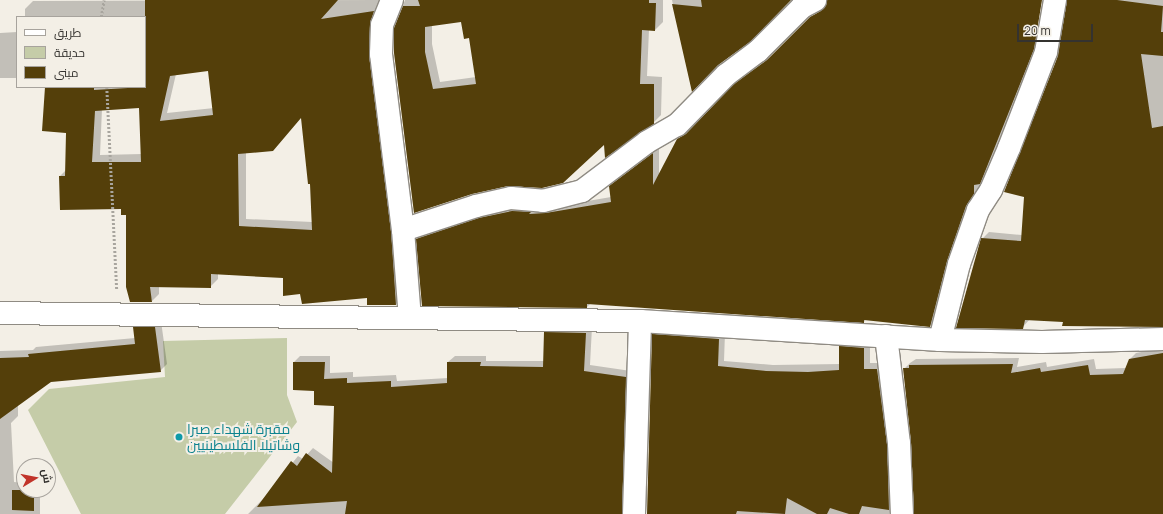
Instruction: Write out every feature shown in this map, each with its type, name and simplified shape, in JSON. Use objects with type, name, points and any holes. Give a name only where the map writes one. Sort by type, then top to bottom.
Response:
[{"type":"street","points":[[392,0],[382,25],[381,54],[403,230],[410,318]]},
{"type":"street","points":[[403,230],[476,206],[512,198],[543,201],[582,191],[647,142],[677,125],[726,75],[758,51],[802,7],[815,0]]},
{"type":"street","points":[[940,340],[959,264],[978,210],[991,190],[1046,52],[1055,0]]},
{"type":"street","points":[[0,313],[118,316],[640,321],[940,340],[1042,342],[1163,339]]},
{"type":"street","points":[[634,514],[640,321]]},
{"type":"street","points":[[886,336],[899,443],[902,514]]},
{"type":"path","points":[[101,16],[104,0]]},
{"type":"path","points":[[107,88],[118,316]]},
{"type":"green space","points":[[287,338],[287,395],[297,422],[225,514],[81,514],[56,465],[56,458],[52,458],[28,410],[49,389],[165,377],[163,341]]},
{"type":"building","points":[[145,0],[338,0],[321,19],[374,11],[370,24],[369,55],[391,231],[396,305],[367,305],[367,298],[302,304],[300,294],[283,296],[283,278],[211,274],[211,288],[150,287],[152,302],[130,302],[126,287],[126,215],[121,215],[121,209],[60,210],[59,176],[65,176],[66,133],[42,131],[45,88],[94,88],[94,90],[146,88]],"holes":[[[208,71],[213,115],[160,121],[170,76]],[[139,108],[141,162],[92,162],[95,111]],[[301,118],[308,184],[310,184],[312,230],[239,226],[238,154],[273,151]]]},
{"type":"building","points":[[418,0],[649,0],[649,3],[656,3],[655,31],[642,30],[640,84],[654,84],[654,124],[605,158],[604,145],[563,183],[542,188],[508,186],[472,194],[414,213],[394,53],[394,28],[403,6],[420,6]],"holes":[[[461,22],[464,39],[469,38],[476,84],[433,89],[425,52],[425,27]]]},
{"type":"building","points":[[701,0],[791,0],[750,42],[718,65],[692,92],[672,4],[702,7]]},
{"type":"building","points":[[827,0],[1042,0],[1034,49],[980,184],[974,185],[974,194],[966,206],[947,261],[930,327],[864,320],[864,323],[587,304],[587,308],[422,306],[416,239],[479,218],[512,211],[531,212],[529,214],[546,213],[611,202],[609,186],[653,153],[653,185],[677,139],[686,134],[734,84],[767,60],[810,17],[821,11]]},
{"type":"building","points":[[1067,0],[1117,0],[1163,6],[1161,32],[1163,32],[1163,56],[1141,54],[1152,128],[1163,126],[1163,327],[1062,326],[1063,322],[1025,320],[1023,329],[956,328],[981,238],[1021,241],[1024,197],[1004,192],[1058,56]]},
{"type":"building","points":[[133,327],[155,327],[161,372],[51,382],[0,419],[0,358],[29,357],[28,354],[135,344]]},
{"type":"building","points":[[544,332],[586,333],[584,371],[626,377],[622,514],[345,514],[347,501],[257,507],[291,461],[297,466],[306,453],[332,473],[334,406],[314,405],[314,391],[293,390],[293,362],[325,362],[324,379],[347,378],[347,383],[391,381],[391,387],[447,383],[447,362],[481,362],[480,366],[543,367]]},
{"type":"building","points":[[652,334],[719,339],[718,366],[766,371],[808,372],[839,370],[839,346],[864,348],[864,369],[877,369],[887,444],[889,510],[862,506],[859,514],[849,514],[830,508],[827,514],[817,514],[787,498],[785,514],[737,511],[736,514],[647,514]]},
{"type":"building","points":[[1163,353],[1163,514],[914,514],[911,442],[903,368],[909,368],[909,365],[1013,364],[1011,373],[1040,368],[1041,372],[1088,365],[1090,375],[1123,374],[1129,359]]},
{"type":"building","points":[[12,490],[16,490],[16,498],[34,498],[34,511],[12,510]]},
{"type":"place","name":"مقبرة شهداء صبرا وشاتيلا الفلسطينيين","points":[[179,437]]}]
